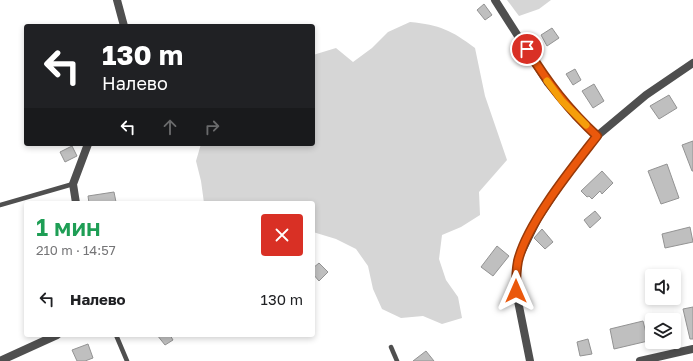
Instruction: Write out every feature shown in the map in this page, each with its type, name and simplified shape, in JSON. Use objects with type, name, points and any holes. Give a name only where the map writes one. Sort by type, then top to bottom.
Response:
[{"type":"street","points":[[117,0],[123,24]]},
{"type":"street","points":[[495,0],[548,83],[575,115],[597,136]]},
{"type":"street","points":[[530,361],[516,291],[518,259],[538,218],[568,173],[597,136],[646,95],[693,63]]},
{"type":"street","points":[[76,201],[73,184],[87,146]]},
{"type":"street","points":[[0,361],[53,337]]},
{"type":"street","points":[[640,361],[693,349]]},
{"type":"lane","points":[[0,205],[73,184]]},
{"type":"lane","points":[[117,337],[128,361]]},
{"type":"lane","points":[[391,347],[398,361]]},
{"type":"shaded area","points":[[507,0],[551,0],[539,9],[519,16]]},
{"type":"shaded area","points":[[410,22],[429,25],[445,29],[475,48],[485,96],[507,160],[479,192],[480,215],[461,227],[442,235],[439,259],[446,280],[458,297],[462,318],[442,324],[423,316],[401,318],[382,309],[373,289],[368,266],[356,249],[336,239],[315,233],[315,201],[204,201],[196,161],[200,146],[315,146],[315,54],[336,48],[353,62],[372,48],[388,32]]},
{"type":"building","points":[[484,4],[492,15],[485,20],[477,10]]},
{"type":"building","points":[[552,28],[559,38],[547,46],[541,35]]},
{"type":"building","points":[[575,69],[581,80],[573,85],[566,74]]},
{"type":"building","points":[[594,84],[604,101],[593,108],[582,91]]},
{"type":"building","points":[[669,95],[677,108],[659,119],[650,106]]},
{"type":"building","points":[[693,141],[693,171],[692,171],[682,145]]},
{"type":"building","points":[[72,146],[77,156],[65,162],[60,152]]},
{"type":"building","points":[[667,164],[679,198],[661,204],[648,171]]},
{"type":"building","points":[[602,171],[613,183],[602,194],[600,191],[592,199],[589,196],[587,197],[581,191]]},
{"type":"building","points":[[114,192],[116,201],[89,201],[88,196]]},
{"type":"building","points":[[595,211],[601,218],[590,228],[584,220]]},
{"type":"building","points":[[690,227],[693,242],[665,248],[662,234]]},
{"type":"building","points":[[542,229],[553,242],[545,249],[534,238]]},
{"type":"building","points":[[497,246],[509,256],[493,276],[481,267]]},
{"type":"building","points":[[319,263],[328,272],[319,281],[315,276],[315,266]]},
{"type":"building","points":[[693,307],[693,339],[690,339],[683,309]]},
{"type":"building","points":[[643,321],[645,329],[645,342],[614,349],[610,329]]},
{"type":"building","points":[[159,337],[171,337],[173,340],[165,345]]},
{"type":"building","points":[[588,339],[592,354],[580,356],[577,342]]},
{"type":"building","points":[[88,344],[93,358],[85,361],[77,361],[72,350]]},
{"type":"building","points":[[426,351],[434,361],[413,361]]},
{"type":"slow traffic","points":[[547,81],[562,101],[586,125]]},
{"type":"route","points":[[516,291],[516,269],[518,259],[538,218],[568,173],[597,136],[562,101],[548,83],[527,49]]}]
